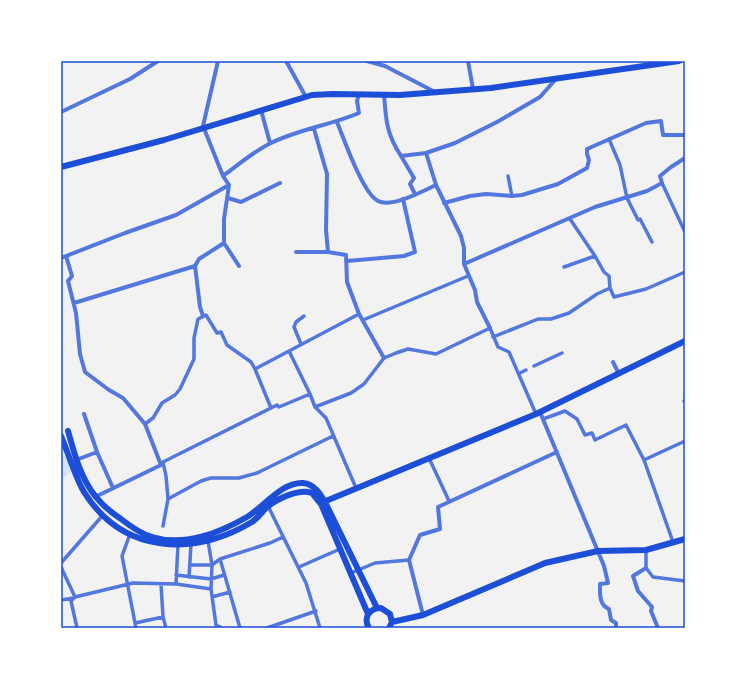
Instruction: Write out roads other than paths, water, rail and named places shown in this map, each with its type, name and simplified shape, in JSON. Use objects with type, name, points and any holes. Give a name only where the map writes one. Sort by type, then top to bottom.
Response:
[{"type":"main road","points":[[61,167],[164,140],[203,126],[306,97],[333,94],[400,95],[473,89],[557,79],[652,63],[679,61]]},
{"type":"main road","points":[[323,503],[538,413],[685,341]]},
{"type":"main road","points":[[68,431],[76,460],[95,497],[109,510],[134,528],[152,537],[195,539],[211,535],[249,516],[273,495],[295,484],[309,484],[320,493],[340,549],[368,614]]},
{"type":"main road","points":[[61,436],[84,491],[103,515],[130,534],[150,542],[191,544],[208,541],[253,521],[268,506],[302,491],[315,495],[323,503],[377,608],[388,611],[390,625],[423,614],[545,563],[598,551],[646,550],[685,539]]},
{"type":"main road","points":[[369,628],[366,620],[368,614],[377,608]]},
{"type":"street","points":[[61,112],[130,79],[158,61]]},
{"type":"street","points":[[218,61],[203,126],[223,176],[229,185],[224,219],[224,243],[239,266]]},
{"type":"street","points":[[286,61],[306,97]]},
{"type":"street","points":[[367,61],[385,66],[435,92]]},
{"type":"street","points":[[385,66],[388,61]]},
{"type":"street","points":[[468,61],[473,89]]},
{"type":"street","points":[[401,156],[426,153],[455,143],[497,122],[540,97],[557,79]]},
{"type":"street","points":[[223,176],[270,144],[288,136],[337,122],[359,113],[357,101],[359,94]]},
{"type":"street","points":[[384,94],[386,127],[394,146],[414,178],[410,184],[415,194]]},
{"type":"street","points":[[261,110],[270,144]]},
{"type":"street","points":[[444,203],[470,196],[486,194],[512,196],[558,184],[587,168],[589,160],[587,149],[646,123],[662,121],[662,135],[685,135]]},
{"type":"street","points":[[337,122],[367,192],[378,202],[394,202],[436,185]]},
{"type":"street","points":[[314,129],[327,170],[328,252]]},
{"type":"street","points":[[609,139],[620,165],[627,198],[638,220],[640,219],[652,242]]},
{"type":"street","points":[[426,153],[436,185],[460,236],[464,248],[464,264],[475,290],[476,302],[498,347],[509,352],[538,413],[544,419],[598,551],[608,583],[600,584],[600,599],[605,607],[609,609],[611,620],[616,623],[616,628]]},
{"type":"street","points":[[685,158],[663,172],[660,176],[685,232]]},
{"type":"street","points":[[508,176],[512,196]]},
{"type":"street","points":[[228,198],[241,202],[280,183]]},
{"type":"street","points":[[464,264],[595,207],[647,191],[662,183]]},
{"type":"street","points":[[61,258],[114,236],[176,215],[229,185]]},
{"type":"street","points":[[346,261],[404,256],[415,252],[403,199]]},
{"type":"street","points":[[570,219],[604,272],[609,276],[610,288],[614,297],[646,289],[685,272]]},
{"type":"street","points":[[203,316],[200,307],[195,266],[199,259],[224,243]]},
{"type":"street","points":[[296,252],[328,252],[346,255],[347,282],[359,314],[384,358]]},
{"type":"street","points":[[66,256],[72,276],[68,281],[74,303],[80,354],[85,372],[108,390],[123,398],[145,424],[166,476],[168,500],[163,526]]},
{"type":"street","points":[[564,267],[595,256]]},
{"type":"street","points":[[74,303],[195,266]]},
{"type":"street","points":[[363,320],[468,276]]},
{"type":"street","points":[[493,338],[538,319],[551,318],[569,313],[596,294],[610,288]]},
{"type":"street","points":[[145,424],[153,418],[162,403],[180,389],[194,359],[194,338],[198,318],[206,314],[217,333],[220,332],[227,345],[251,362],[271,408]]},
{"type":"street","points":[[255,369],[359,314]]},
{"type":"street","points":[[301,344],[294,327],[296,322],[304,316]]},
{"type":"street","points":[[315,407],[351,393],[364,384],[384,358],[408,349],[436,354],[490,328]]},
{"type":"street","points":[[289,351],[315,407],[326,418],[356,488]]},
{"type":"street","points":[[534,366],[562,353]]},
{"type":"street","points":[[613,362],[619,374]]},
{"type":"street","points":[[520,373],[526,370]]},
{"type":"street","points":[[95,497],[277,405],[279,407],[310,394]]},
{"type":"street","points":[[544,419],[565,411],[577,419],[585,435],[592,433],[595,440],[626,425],[644,460],[673,542]]},
{"type":"street","points":[[84,414],[97,452],[113,488]]},
{"type":"street","points":[[168,500],[201,481],[211,478],[239,478],[257,473],[333,436]]},
{"type":"street","points":[[644,460],[685,441]]},
{"type":"street","points":[[76,460],[97,452]]},
{"type":"street","points":[[423,614],[409,560],[420,535],[440,529],[438,507],[557,452]]},
{"type":"street","points":[[428,458],[449,501]]},
{"type":"street","points":[[268,506],[299,567],[316,611],[320,628]]},
{"type":"street","points":[[61,563],[103,515]]},
{"type":"street","points":[[130,534],[122,556],[135,626],[163,618]]},
{"type":"street","points":[[190,565],[212,565],[220,559],[270,543],[283,536]]},
{"type":"street","points":[[208,541],[212,565],[211,589],[216,626],[222,628]]},
{"type":"street","points":[[176,584],[178,544]]},
{"type":"street","points":[[189,577],[191,544]]},
{"type":"street","points":[[299,567],[340,549]]},
{"type":"street","points":[[646,550],[646,568],[652,577],[685,581]]},
{"type":"street","points":[[220,559],[240,628]]},
{"type":"street","points":[[351,573],[375,563],[409,560]]},
{"type":"street","points":[[61,567],[75,597]]},
{"type":"street","points":[[646,568],[633,576],[638,591],[652,607],[651,611],[658,628]]},
{"type":"street","points":[[176,575],[211,579],[224,574]]},
{"type":"street","points":[[61,600],[133,583],[176,584],[211,589]]},
{"type":"street","points":[[161,584],[163,618],[166,628]]},
{"type":"street","points":[[212,597],[230,592]]},
{"type":"street","points":[[75,597],[71,601],[77,628]]},
{"type":"street","points":[[267,628],[280,626],[316,611]]}]
